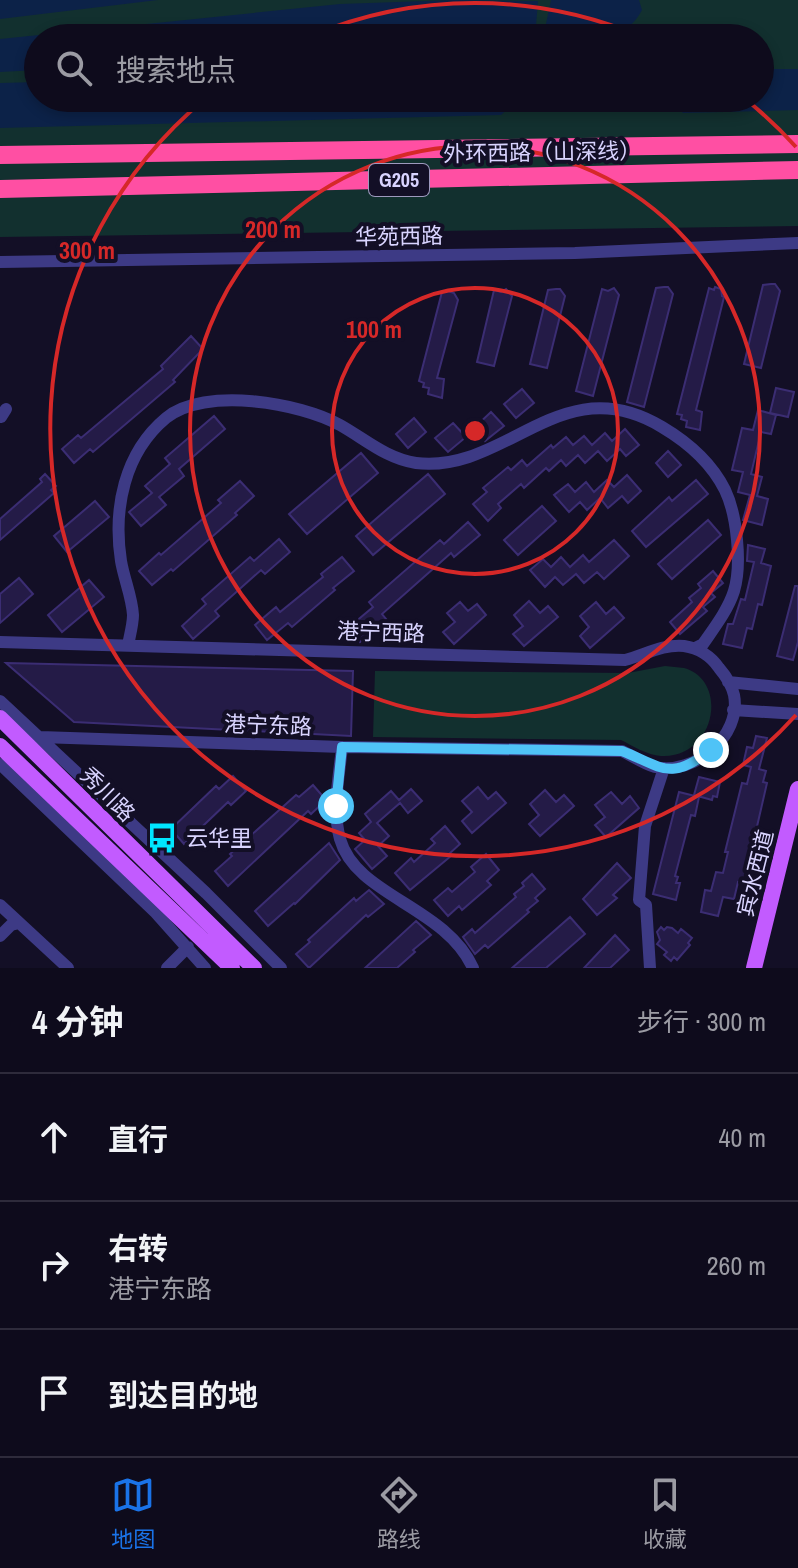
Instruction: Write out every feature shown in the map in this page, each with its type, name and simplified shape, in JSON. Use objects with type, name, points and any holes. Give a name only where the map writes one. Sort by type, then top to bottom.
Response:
[{"type":"highway","name":"外环西路（山深线）","points":[[0,155],[798,144]]},
{"type":"highway","name":"外环西路（山深线）","points":[[0,189],[798,170]]},
{"type":"main road","name":"秀川路","points":[[0,718],[254,968]]},
{"type":"main road","name":"秀川路","points":[[4,755],[232,968]]},
{"type":"main road","name":"宾水西道","points":[[757,968],[798,789]]},
{"type":"main road","name":"宾水西道","points":[[757,968],[798,836]]},
{"type":"street","name":"华苑西路","points":[[0,262],[575,253],[798,243]]},
{"type":"street","points":[[128,645],[133,615],[121,561],[119,498],[138,452],[167,417],[206,401],[248,399],[297,410],[337,423],[382,451],[415,463],[456,460],[506,441],[544,420],[577,411],[620,410],[647,418],[680,438],[716,472],[730,501],[736,528],[734,591],[703,644],[695,648],[716,663],[731,688],[733,710],[724,736],[712,749],[697,761],[680,768],[664,768],[645,826],[639,900],[646,905],[650,968]]},
{"type":"street","name":"港宁西路","points":[[0,642],[625,660],[664,646],[695,648]]},
{"type":"street","points":[[731,688],[798,689]]},
{"type":"street","points":[[0,701],[206,893],[281,968]]},
{"type":"street","points":[[733,710],[798,714]]},
{"type":"street","name":"港宁东路","points":[[40,737],[342,747],[622,751],[653,767],[664,768]]},
{"type":"street","points":[[342,747],[336,806],[340,839],[351,863],[370,880],[452,935],[473,968]]},
{"type":"street","points":[[4,755],[205,968]]},
{"type":"street","points":[[0,905],[68,968]]},
{"type":"street","points":[[0,936],[11,925],[19,923]]},
{"type":"street","points":[[167,968],[188,947]]},
{"type":"green space","points":[[0,0],[798,0],[798,226],[0,237]]},
{"type":"green space","points":[[665,666],[684,668],[698,676],[707,688],[711,702],[710,718],[704,733],[694,745],[679,754],[656,755],[621,740],[373,737],[375,671],[628,673]]},
{"type":"water","points":[[0,0],[158,0],[0,19]]},
{"type":"water","points":[[551,0],[639,0],[642,10],[631,24],[546,24]]},
{"type":"water","points":[[538,1],[536,24],[146,24],[340,4]]},
{"type":"water","points":[[24,37],[24,71],[0,72],[0,39]]},
{"type":"water","points":[[774,69],[798,69],[798,110],[774,111]]},
{"type":"water","points":[[24,82],[24,112],[504,112],[501,115],[0,128],[0,83]]},
{"type":"building","points":[[775,284],[780,291],[761,368],[744,364],[763,285]]},
{"type":"building","points":[[668,287],[673,294],[644,407],[627,402],[656,288]]},
{"type":"building","points":[[715,287],[721,289],[724,297],[696,410],[702,412],[700,430],[686,427],[687,421],[677,414],[709,288],[714,290]]},
{"type":"building","points":[[614,288],[619,295],[593,396],[576,391],[602,289],[608,291]]},
{"type":"building","points":[[506,289],[512,296],[494,366],[477,362],[494,290],[501,292]]},
{"type":"building","points":[[560,289],[565,296],[547,368],[530,364],[548,290]]},
{"type":"building","points":[[442,292],[454,293],[458,300],[437,378],[444,379],[442,398],[428,394],[429,388],[423,387],[424,383],[419,381]]},
{"type":"building","points":[[191,336],[203,349],[173,380],[175,382],[93,452],[90,449],[74,463],[62,449],[78,435],[81,438],[163,369],[161,366]]},
{"type":"building","points":[[776,388],[794,392],[788,417],[770,413]]},
{"type":"building","points":[[522,389],[534,403],[516,418],[504,404]]},
{"type":"building","points":[[758,410],[776,415],[771,434],[761,432],[751,474],[762,477],[757,496],[768,499],[762,525],[743,520],[750,495],[738,492],[743,472],[732,470],[742,428],[753,430]]},
{"type":"building","points":[[491,412],[504,426],[485,441],[474,428]]},
{"type":"building","points":[[214,416],[225,429],[179,469],[184,476],[159,497],[166,505],[141,526],[129,512],[152,493],[145,486],[170,464],[165,458]]},
{"type":"building","points":[[414,418],[426,432],[408,448],[396,434]]},
{"type":"building","points":[[453,423],[466,437],[448,452],[435,438]]},
{"type":"building","points":[[625,429],[639,445],[626,456],[620,449],[607,461],[598,451],[585,463],[578,455],[566,466],[561,460],[549,471],[546,468],[524,488],[521,484],[498,504],[501,508],[488,521],[473,504],[487,492],[483,488],[508,467],[511,470],[522,460],[527,466],[551,445],[553,448],[566,437],[573,445],[584,436],[592,445],[605,433],[612,441]]},
{"type":"building","points":[[668,451],[681,465],[668,477],[656,463]]},
{"type":"building","points":[[361,453],[378,473],[307,534],[289,514]]},
{"type":"building","points":[[45,474],[56,486],[51,490],[54,493],[0,540],[0,519],[42,482],[40,479]]},
{"type":"building","points":[[428,474],[445,494],[373,555],[356,536]]},
{"type":"building","points":[[627,475],[641,491],[628,503],[622,496],[608,508],[600,498],[587,510],[580,502],[569,512],[554,495],[568,484],[575,492],[586,482],[594,492],[607,480],[614,487]]},
{"type":"building","points":[[696,480],[708,494],[646,547],[632,531],[669,497],[672,501]]},
{"type":"building","points":[[240,481],[254,496],[173,571],[171,569],[152,585],[139,571],[221,503],[218,500]]},
{"type":"building","points":[[95,501],[109,517],[67,552],[54,536]]},
{"type":"building","points":[[542,506],[556,521],[518,555],[504,540]]},
{"type":"building","points":[[708,520],[721,535],[672,579],[658,564]]},
{"type":"building","points":[[468,522],[480,535],[454,557],[451,553],[382,614],[386,619],[360,642],[348,628],[373,607],[369,602],[440,540],[444,544]]},
{"type":"building","points":[[279,539],[290,552],[265,574],[261,570],[215,611],[219,616],[193,639],[182,626],[206,604],[202,599],[250,557],[254,561]]},
{"type":"building","points":[[614,540],[629,556],[604,579],[597,572],[584,583],[576,574],[563,585],[555,577],[545,587],[530,570],[543,559],[551,567],[561,557],[570,567],[583,555],[589,562]]},
{"type":"building","points":[[748,545],[765,549],[761,563],[771,566],[762,605],[758,604],[752,629],[747,628],[742,648],[723,644],[728,624],[733,624],[741,599],[745,600],[754,562],[747,561]]},
{"type":"building","points":[[342,557],[354,571],[292,627],[288,623],[267,640],[255,625],[276,607],[280,612]]},
{"type":"building","points":[[713,571],[723,583],[711,593],[715,597],[703,607],[707,611],[680,634],[670,622],[692,602],[689,598],[701,588],[698,584]]},
{"type":"building","points":[[19,578],[33,594],[0,623],[0,594]]},
{"type":"building","points":[[89,580],[104,597],[62,632],[48,615]]},
{"type":"building","points":[[795,586],[798,586],[798,642],[793,660],[777,656]]},
{"type":"building","points":[[529,601],[540,613],[548,606],[558,617],[524,646],[513,634],[523,626],[514,615]]},
{"type":"building","points":[[460,602],[468,611],[477,604],[486,615],[454,644],[443,632],[455,622],[447,613]]},
{"type":"building","points":[[596,602],[606,614],[614,607],[624,618],[590,648],[580,636],[589,627],[580,616]]},
{"type":"building","points":[[6,663],[353,671],[351,736],[74,722]]},
{"type":"building","points":[[756,736],[767,738],[759,769],[766,771],[763,782],[767,783],[744,883],[738,882],[734,899],[723,897],[718,916],[701,912],[705,890],[711,891],[716,872],[723,873],[742,783],[747,784],[751,767],[743,765],[747,747],[753,748]]},
{"type":"building","points":[[233,776],[246,791],[231,805],[228,802],[184,844],[171,829],[216,786],[219,789]]},
{"type":"building","points":[[699,777],[720,782],[717,797],[713,796],[712,800],[694,795]]},
{"type":"building","points":[[313,785],[326,800],[311,814],[308,811],[228,886],[215,871],[296,795],[299,797]]},
{"type":"building","points":[[478,787],[488,799],[496,792],[506,803],[472,833],[462,821],[472,812],[462,801]]},
{"type":"building","points":[[411,789],[422,801],[408,813],[400,803],[377,823],[389,836],[378,846],[387,856],[372,869],[355,849],[365,840],[359,833],[371,822],[365,814],[391,791],[399,800]]},
{"type":"building","points":[[545,790],[556,802],[564,795],[574,806],[540,836],[529,824],[539,815],[530,804]]},
{"type":"building","points":[[611,792],[622,804],[630,796],[639,808],[606,837],[595,825],[605,817],[595,805]]},
{"type":"building","points":[[679,792],[699,797],[695,816],[691,815],[675,876],[678,877],[676,883],[680,883],[676,900],[653,894]]},
{"type":"building","points":[[445,826],[460,844],[449,854],[451,856],[410,890],[395,873],[411,858],[414,862],[435,843],[431,839]]},
{"type":"building","points":[[329,843],[340,860],[268,926],[255,911]]},
{"type":"building","points":[[486,854],[499,870],[487,881],[491,885],[462,910],[459,906],[448,916],[434,900],[448,888],[452,892],[475,872],[471,867]]},
{"type":"building","points":[[617,863],[631,878],[613,895],[617,898],[597,915],[583,899]]},
{"type":"building","points":[[532,874],[545,889],[535,898],[538,901],[488,948],[485,945],[475,954],[463,937],[472,929],[475,933],[516,897],[514,894]]},
{"type":"building","points":[[369,890],[384,904],[368,917],[366,915],[309,968],[296,954],[354,898],[356,901]]},
{"type":"building","points":[[570,917],[585,934],[546,968],[512,968]]},
{"type":"building","points":[[416,921],[431,935],[413,950],[415,952],[397,968],[365,968]]},
{"type":"building","points":[[661,927],[664,930],[672,928],[678,933],[681,929],[692,938],[677,960],[674,957],[671,961],[664,955],[667,952],[657,944],[660,940],[657,932]]},
{"type":"building","points":[[615,935],[629,950],[610,968],[584,968]]},
{"type":"place","name":"云华里","points":[[162,838]]},
{"type":"route","points":[[336,806],[342,747],[622,751],[653,767],[664,768],[680,768],[697,761],[711,750]]}]
